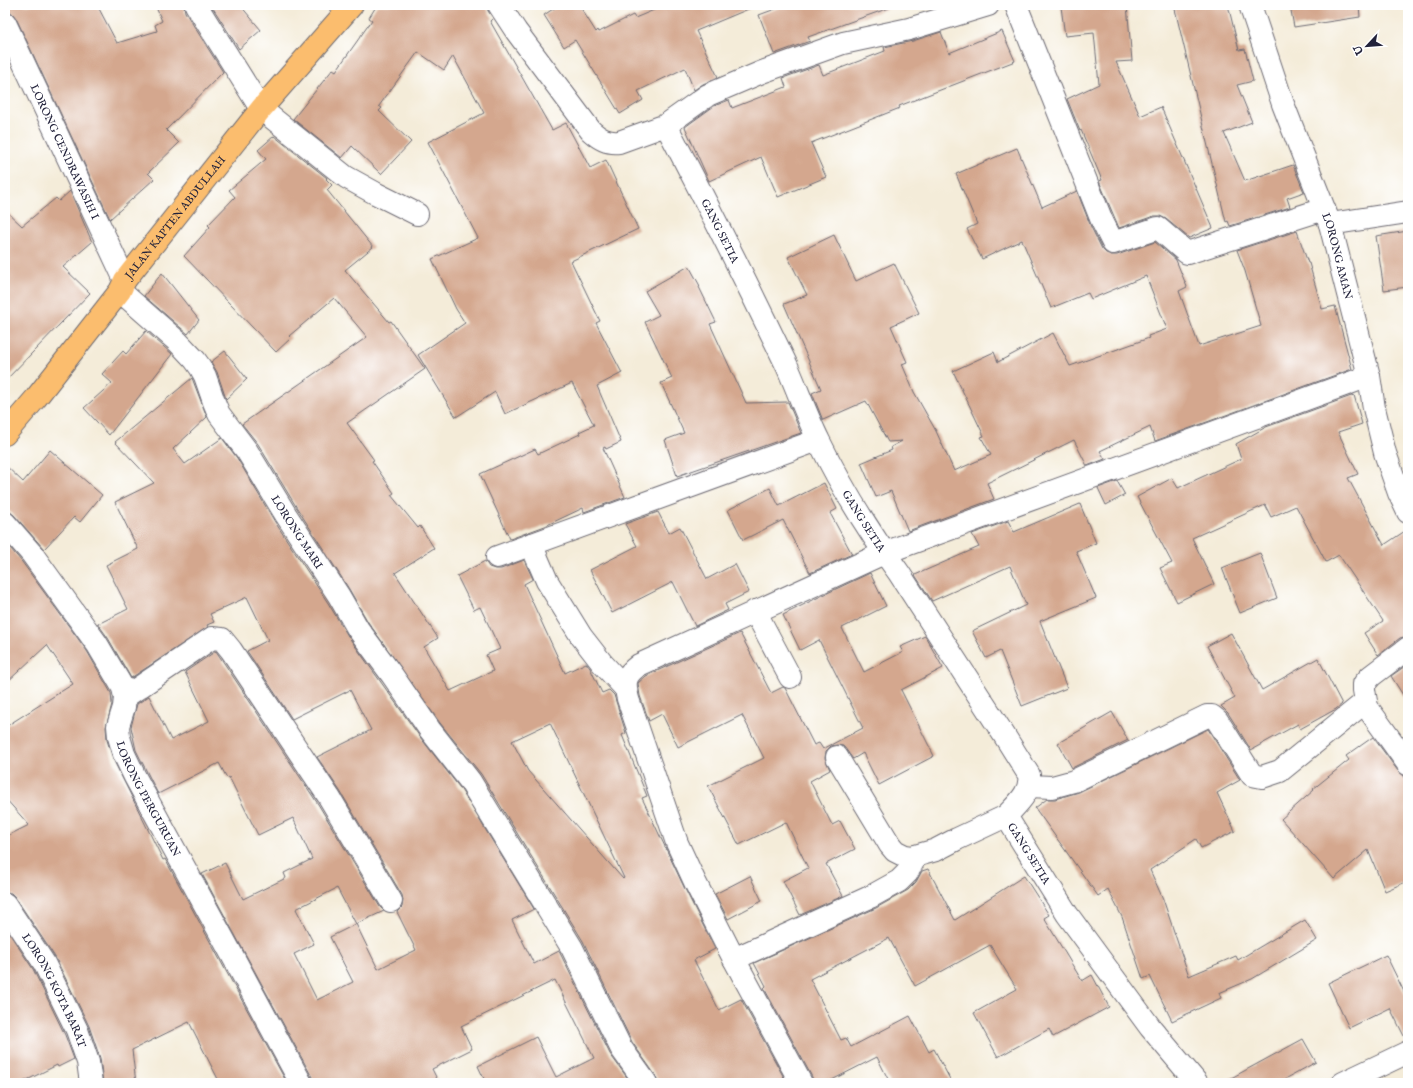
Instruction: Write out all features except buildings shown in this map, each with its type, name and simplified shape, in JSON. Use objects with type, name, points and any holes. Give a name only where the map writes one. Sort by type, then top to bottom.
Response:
[{"type":"main road","name":"JALAN KAPTEN ABDULLAH","points":[[5,434],[36,398],[261,109],[352,5]]},
{"type":"street","points":[[196,5],[261,109],[346,177],[374,193],[417,214]]},
{"type":"street","points":[[498,5],[591,130],[601,139],[612,142],[619,142],[666,125],[708,95],[762,72],[843,42],[909,29],[988,5]]},
{"type":"street","points":[[1016,5],[1112,243],[1158,228],[1187,253],[1327,216],[1408,212]]},
{"type":"street","name":"LORONG AMAN","points":[[1250,5],[1283,104],[1327,216],[1369,376],[1374,408],[1385,453],[1408,512]]},
{"type":"street","name":"LORONG CENDRAWASIH I","points":[[5,23],[123,285]]},
{"type":"street","name":"GANG SETIA","points":[[666,125],[717,222],[787,368],[818,440],[841,485],[1004,735],[1028,775],[1029,786],[1025,794],[1006,816],[1067,914],[1150,1027],[1197,1083]]},
{"type":"street","name":"LORONG MARI","points":[[123,285],[195,360],[205,376],[220,414],[247,451],[286,515],[339,596],[358,629],[430,730],[470,781],[572,948],[621,1048],[646,1083]]},
{"type":"street","points":[[801,1083],[734,959],[677,843],[628,699],[626,688],[627,677],[632,670],[755,611],[884,553],[1369,376]]},
{"type":"street","points":[[497,557],[818,440]]},
{"type":"street","points":[[5,523],[32,554],[98,644],[122,688],[125,697],[212,638],[222,639],[329,797],[391,901]]},
{"type":"street","points":[[531,544],[547,581],[582,636],[602,663],[626,688]]},
{"type":"street","points":[[755,611],[790,677]]},
{"type":"street","points":[[1408,648],[1378,669],[1366,680],[1364,690],[1367,707],[1408,764]]},
{"type":"street","name":"LORONG PERGURUAN","points":[[125,697],[124,707],[118,726],[119,737],[124,754],[135,777],[301,1083]]},
{"type":"street","points":[[1029,786],[1052,787],[1074,781],[1207,716],[1212,716],[1217,720],[1252,775],[1262,777],[1280,771],[1365,702]]},
{"type":"street","points":[[838,757],[890,845],[900,854],[905,856],[916,856],[936,850],[1006,816]]},
{"type":"street","points":[[734,959],[870,897],[899,881],[907,873],[916,856]]},
{"type":"street","name":"LORONG KOTA BARAT","points":[[5,904],[44,963],[73,1023],[88,1062],[91,1083]]},
{"type":"street","points":[[1344,1083],[1377,1076],[1408,1052]]}]
